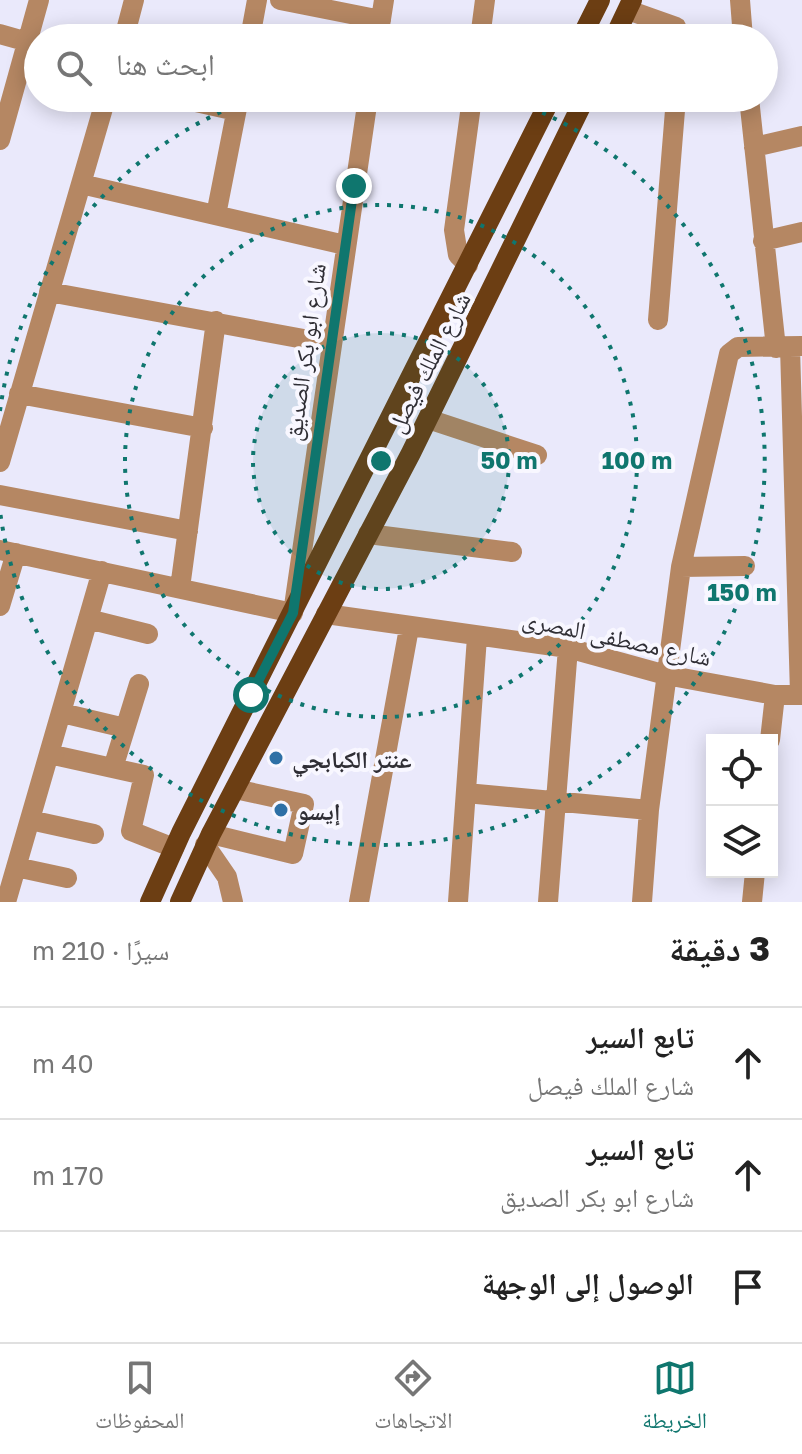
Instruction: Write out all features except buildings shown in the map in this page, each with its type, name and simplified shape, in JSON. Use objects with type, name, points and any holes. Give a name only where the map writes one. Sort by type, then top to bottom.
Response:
[{"type":"main road","points":[[588,24],[600,0]]},
{"type":"main road","points":[[621,24],[630,5]]},
{"type":"main road","name":"شارع الملك فيصل","points":[[150,902],[174,848],[544,112]]},
{"type":"main road","name":"شارع الملك فيصل","points":[[180,902],[208,840],[428,419],[578,112]]},
{"type":"main road","points":[[499,204],[500,218],[505,223],[512,225],[525,221]]},
{"type":"main road","points":[[468,265],[486,269],[495,286]]},
{"type":"street","points":[[33,24],[39,0]]},
{"type":"street","points":[[128,24],[134,0]]},
{"type":"street","points":[[253,24],[257,0]]},
{"type":"street","points":[[280,0],[381,19]]},
{"type":"street","points":[[482,24],[485,0]]},
{"type":"street","points":[[740,0],[742,24]]},
{"type":"street","points":[[630,5],[670,24]]},
{"type":"street","points":[[0,34],[24,41]]},
{"type":"street","points":[[0,140],[5,102],[24,52]]},
{"type":"street","points":[[0,462],[102,112]]},
{"type":"street","points":[[216,215],[236,112]]},
{"type":"street","name":"شارع ابو بكر الصديق","points":[[293,613],[366,112]]},
{"type":"street","points":[[468,265],[458,255],[454,230],[470,112]]},
{"type":"street","points":[[658,320],[675,112]]},
{"type":"street","points":[[750,112],[763,241],[789,347],[801,694]]},
{"type":"street","points":[[754,147],[802,136]]},
{"type":"street","points":[[81,184],[345,245]]},
{"type":"street","points":[[763,241],[802,232]]},
{"type":"street","points":[[49,292],[331,344]]},
{"type":"street","points":[[180,588],[216,321]]},
{"type":"street","points":[[642,902],[649,810],[681,567],[729,354],[738,347],[789,347]]},
{"type":"street","points":[[19,394],[203,428]]},
{"type":"street","points":[[428,419],[537,455]]},
{"type":"street","points":[[0,495],[188,531]]},
{"type":"street","points":[[368,534],[512,552]]},
{"type":"street","points":[[0,606],[8,551],[293,613]]},
{"type":"street","points":[[681,567],[745,566]]},
{"type":"street","points":[[6,902],[102,571]]},
{"type":"street","name":"شارع مصطفى المصرى","points":[[326,614],[568,648],[666,675],[775,695],[801,694]]},
{"type":"street","points":[[88,619],[148,634]]},
{"type":"street","points":[[359,902],[409,628]]},
{"type":"street","points":[[458,902],[477,637]]},
{"type":"street","points":[[548,902],[568,648]]},
{"type":"street","points":[[113,768],[139,684]]},
{"type":"street","points":[[771,734],[775,695]]},
{"type":"street","points":[[62,713],[125,728]]},
{"type":"street","points":[[49,754],[144,775],[131,831],[174,848]]},
{"type":"street","points":[[208,840],[293,854],[304,804],[235,789]]},
{"type":"street","points":[[466,793],[649,810]]},
{"type":"street","points":[[30,820],[94,834]]},
{"type":"street","points":[[208,840],[227,877],[233,902]]},
{"type":"street","points":[[16,867],[67,878]]},
{"type":"street","points":[[752,902],[754,878]]},
{"type":"place","name":"عنتر الكبابجي","points":[[276,758]]},
{"type":"place","name":"إيسو","points":[[281,810]]},
{"type":"route","points":[[251,695],[293,613],[354,186]]}]
